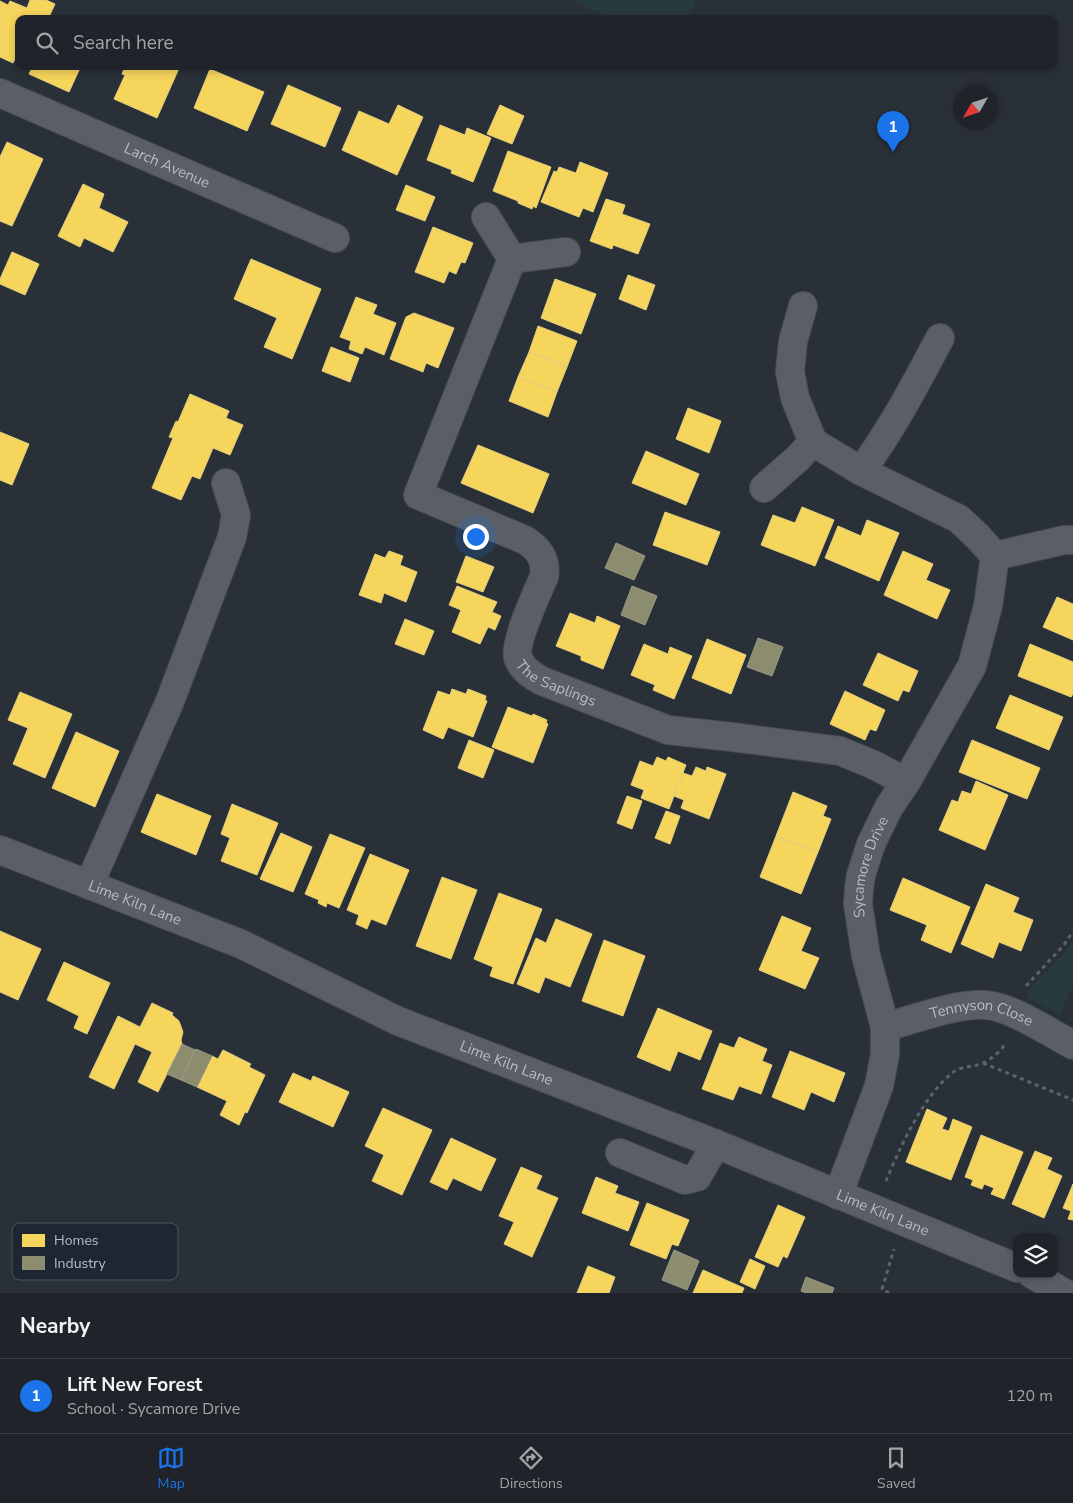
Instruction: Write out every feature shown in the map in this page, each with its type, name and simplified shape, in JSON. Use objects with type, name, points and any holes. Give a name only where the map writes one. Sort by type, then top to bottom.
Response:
[{"type":"street","name":"Larch Avenue","points":[[0,93],[336,238]]},
{"type":"street","points":[[486,217],[512,259],[566,252]]},
{"type":"street","name":"The Saplings","points":[[512,259],[418,495],[525,540],[532,544],[542,555],[544,577],[523,628],[518,649],[518,658],[525,670],[542,682],[668,730],[840,752],[865,761],[906,782]]},
{"type":"street","points":[[803,306],[793,341],[790,372],[795,398],[813,442],[861,472],[959,519],[978,536],[995,556],[1064,540],[1073,540]]},
{"type":"street","points":[[861,472],[889,432],[940,338]]},
{"type":"street","points":[[764,488],[794,462],[813,442]]},
{"type":"street","points":[[89,885],[170,701],[232,537],[236,515],[226,483]]},
{"type":"street","name":"Sycamore Drive","points":[[838,1195],[879,1086],[885,1054],[886,1027],[866,956],[858,904],[858,888],[871,844],[889,807],[906,782],[972,666],[988,606],[995,556]]},
{"type":"street","name":"Lime Kiln Lane","points":[[0,850],[241,944],[398,1021],[716,1144],[1013,1266]]},
{"type":"street","name":"Tennyson Close","points":[[886,1027],[968,1006],[988,1005],[1013,1014],[1073,1045]]},
{"type":"street","points":[[620,1153],[685,1180],[697,1177],[716,1144]]},
{"type":"street","points":[[1039,1278],[1064,1293]]},
{"type":"path","points":[[875,1209],[889,1173],[922,1108],[931,1095],[953,1072],[961,1068],[983,1063],[1004,1048],[1013,1014],[1024,988],[1064,945],[1073,931]]},
{"type":"path","points":[[983,1063],[1073,1100]]},
{"type":"path","points":[[889,1293],[882,1289],[895,1243],[904,1222]]},
{"type":"green space","points":[[571,0],[696,0],[690,15],[604,15]]},
{"type":"green space","points":[[1073,940],[1073,986],[1060,1014],[1029,999],[1027,991],[1067,950]]},
{"type":"building: Homes","points":[[30,0],[46,0],[55,4],[50,15],[15,15],[15,59],[13,63],[0,57],[0,1],[8,5],[10,1],[27,8]]},
{"type":"building: Homes","points":[[31,70],[79,70],[69,92],[29,74]]},
{"type":"building: Homes","points":[[124,70],[178,70],[157,118],[114,99],[125,75],[122,74]]},
{"type":"building: Homes","points":[[210,70],[264,92],[247,131],[194,108]]},
{"type":"building: Homes","points":[[288,85],[341,108],[325,147],[271,124]]},
{"type":"building: Homes","points":[[398,105],[423,117],[397,175],[342,150],[359,111],[389,124]]},
{"type":"building: Homes","points":[[500,105],[524,116],[512,144],[487,134]]},
{"type":"building: Homes","points":[[440,125],[465,135],[467,128],[491,138],[473,182],[451,173],[452,170],[427,160]]},
{"type":"building: Homes","points":[[7,142],[43,159],[12,226],[0,221],[0,157]]},
{"type":"building: Homes","points":[[508,151],[551,167],[536,208],[533,206],[532,209],[493,191]]},
{"type":"building: Homes","points":[[580,162],[608,173],[593,212],[583,208],[579,217],[541,202],[554,171],[557,172],[559,167],[576,173]]},
{"type":"building: Homes","points":[[83,184],[104,194],[99,208],[128,222],[113,252],[84,238],[80,247],[58,236]]},
{"type":"building: Homes","points":[[406,185],[435,197],[425,221],[396,210]]},
{"type":"building: Homes","points":[[606,199],[625,205],[622,214],[650,224],[638,254],[613,245],[612,249],[590,241]]},
{"type":"building: Homes","points":[[433,227],[473,243],[465,263],[461,262],[456,274],[449,271],[444,283],[415,272]]},
{"type":"building: Homes","points":[[12,252],[39,264],[25,295],[0,284],[0,279]]},
{"type":"building: Homes","points":[[251,259],[321,289],[292,359],[264,347],[277,318],[234,299]]},
{"type":"building: Homes","points":[[628,275],[655,285],[646,310],[619,299]]},
{"type":"building: Homes","points":[[555,279],[596,294],[581,334],[541,318]]},
{"type":"building: Homes","points":[[356,297],[377,305],[373,314],[396,323],[384,355],[365,347],[362,354],[349,349],[351,341],[340,337]]},
{"type":"building: Homes","points":[[414,313],[454,328],[438,368],[426,363],[423,372],[390,359],[406,317]]},
{"type":"building: Homes","points":[[538,326],[577,341],[567,367],[529,352]]},
{"type":"building: Homes","points":[[331,347],[359,358],[350,382],[322,371]]},
{"type":"building: Homes","points":[[529,352],[567,367],[557,392],[518,377]]},
{"type":"building: Homes","points":[[518,377],[557,392],[548,417],[509,401]]},
{"type":"building: Homes","points":[[190,394],[229,411],[226,418],[243,425],[230,455],[213,448],[200,479],[192,476],[181,500],[152,488],[173,438],[169,437],[176,421],[178,422]]},
{"type":"building: Homes","points":[[688,408],[721,421],[709,453],[676,439]]},
{"type":"building: Homes","points":[[0,432],[29,444],[12,485],[0,480]]},
{"type":"building: Homes","points":[[478,445],[549,474],[533,513],[461,483]]},
{"type":"building: Homes","points":[[646,451],[699,474],[686,505],[632,483]]},
{"type":"building: Homes","points":[[802,507],[834,520],[815,566],[761,545],[773,515],[795,523]]},
{"type":"building: Homes","points":[[665,512],[720,532],[707,565],[653,545]]},
{"type":"building: Homes","points":[[867,520],[899,533],[879,581],[825,558],[838,526],[861,536]]},
{"type":"building: Homes","points":[[389,551],[403,556],[400,565],[417,572],[406,602],[384,593],[381,603],[359,595],[375,554],[385,558]]},
{"type":"building: Homes","points":[[903,551],[933,564],[926,580],[950,590],[937,619],[884,595]]},
{"type":"building: Homes","points":[[466,556],[494,567],[483,592],[456,582]]},
{"type":"building: Homes","points":[[457,586],[497,602],[492,612],[501,616],[495,630],[488,627],[480,644],[452,632],[461,610],[449,605]]},
{"type":"building: Homes","points":[[1057,597],[1073,604],[1073,640],[1043,627]]},
{"type":"building: Homes","points":[[570,613],[595,623],[597,616],[620,626],[603,669],[581,660],[581,656],[556,646]]},
{"type":"building: Homes","points":[[405,619],[434,631],[424,655],[395,644]]},
{"type":"building: Homes","points":[[707,639],[746,655],[731,694],[692,678]]},
{"type":"building: Homes","points":[[644,644],[668,654],[670,647],[692,656],[674,699],[653,690],[655,685],[631,675]]},
{"type":"building: Homes","points":[[1030,644],[1073,662],[1073,694],[1071,697],[1018,676]]},
{"type":"building: Homes","points":[[878,653],[918,671],[909,692],[903,690],[898,701],[863,685]]},
{"type":"building: Homes","points":[[452,689],[466,694],[468,689],[486,696],[485,700],[487,701],[473,737],[448,727],[443,739],[423,730],[438,691],[450,695]]},
{"type":"building: Homes","points":[[845,691],[885,710],[876,731],[870,729],[865,740],[830,724]]},
{"type":"building: Homes","points":[[20,692],[72,714],[45,778],[13,764],[28,728],[8,720]]},
{"type":"building: Homes","points":[[1010,695],[1063,717],[1049,750],[996,728]]},
{"type":"building: Homes","points":[[508,707],[547,720],[546,723],[548,724],[533,763],[492,747]]},
{"type":"building: Homes","points":[[76,732],[119,751],[95,807],[52,788]]},
{"type":"building: Homes","points":[[469,740],[494,750],[483,778],[458,768]]},
{"type":"building: Homes","points":[[972,740],[1040,768],[1027,799],[959,772]]},
{"type":"building: Homes","points":[[657,757],[666,761],[668,757],[686,765],[669,809],[641,798],[644,790],[631,785],[640,761],[653,766]]},
{"type":"building: Homes","points":[[696,767],[706,771],[707,767],[726,774],[709,819],[681,808],[684,800],[674,796],[683,773],[692,776]]},
{"type":"building: Homes","points":[[976,781],[1008,795],[985,850],[939,830],[952,800],[958,802],[962,791],[971,794]]},
{"type":"building: Homes","points":[[793,792],[827,806],[823,816],[831,819],[818,852],[776,836]]},
{"type":"building: Homes","points":[[157,794],[211,816],[196,855],[141,832]]},
{"type":"building: Homes","points":[[627,796],[642,801],[632,829],[617,823]]},
{"type":"building: Homes","points":[[232,804],[278,823],[257,875],[221,861],[230,838],[221,834]]},
{"type":"building: Homes","points":[[666,811],[680,816],[670,844],[655,838]]},
{"type":"building: Homes","points":[[281,833],[312,847],[293,892],[260,879]]},
{"type":"building: Homes","points":[[330,834],[365,848],[339,908],[327,903],[326,907],[318,903],[319,900],[305,894]]},
{"type":"building: Homes","points":[[776,836],[818,852],[801,894],[760,877]]},
{"type":"building: Homes","points":[[370,854],[409,870],[386,925],[371,919],[367,929],[356,924],[359,915],[347,910]]},
{"type":"building: Homes","points":[[442,877],[477,890],[451,959],[416,946]]},
{"type":"building: Homes","points":[[903,878],[970,907],[951,953],[921,940],[927,925],[890,910]]},
{"type":"building: Homes","points":[[986,884],[1019,898],[1013,912],[1033,920],[1021,951],[999,942],[993,958],[961,944]]},
{"type":"building: Homes","points":[[499,893],[542,909],[513,984],[490,976],[493,967],[474,959]]},
{"type":"building: Homes","points":[[782,916],[811,928],[801,951],[819,958],[805,989],[759,970]]},
{"type":"building: Homes","points":[[556,919],[592,934],[570,987],[545,977],[539,993],[517,984],[536,938],[546,943]]},
{"type":"building: Homes","points":[[0,931],[41,949],[18,1000],[0,992]]},
{"type":"building: Homes","points":[[604,940],[645,956],[623,1016],[582,1001]]},
{"type":"building: Homes","points":[[64,962],[110,983],[87,1034],[74,1028],[79,1016],[47,1000]]},
{"type":"building: Homes","points":[[152,1003],[173,1013],[172,1015],[179,1021],[183,1032],[182,1044],[158,1092],[138,1082],[152,1052],[135,1044],[114,1089],[89,1077],[118,1016],[140,1027]]},
{"type":"building: Homes","points":[[658,1008],[712,1031],[700,1060],[678,1051],[670,1071],[637,1057]]},
{"type":"building: Homes","points":[[739,1037],[767,1049],[762,1061],[772,1065],[761,1094],[739,1086],[733,1100],[702,1089],[720,1043],[734,1048]]},
{"type":"building: Homes","points":[[223,1050],[251,1064],[249,1067],[265,1075],[247,1113],[245,1112],[239,1125],[220,1115],[227,1101],[197,1087],[212,1056],[218,1059]]},
{"type":"building: Homes","points":[[790,1051],[845,1073],[834,1102],[811,1092],[804,1110],[772,1097]]},
{"type":"building: Homes","points":[[293,1073],[311,1081],[313,1076],[349,1092],[333,1127],[279,1102]]},
{"type":"building: Homes","points":[[383,1108],[432,1130],[402,1195],[372,1181],[384,1155],[365,1146]]},
{"type":"building: Homes","points":[[927,1109],[947,1118],[942,1129],[949,1131],[953,1119],[972,1127],[951,1180],[906,1162]]},
{"type":"building: Homes","points":[[981,1135],[1023,1152],[1004,1199],[991,1194],[994,1188],[984,1184],[982,1189],[971,1185],[973,1180],[965,1177]]},
{"type":"building: Homes","points":[[451,1138],[496,1159],[481,1191],[453,1178],[447,1190],[430,1182]]},
{"type":"building: Homes","points":[[1035,1151],[1052,1158],[1047,1169],[1062,1176],[1044,1218],[1012,1204]]},
{"type":"building: Homes","points":[[521,1167],[542,1176],[536,1189],[558,1198],[532,1257],[504,1244],[514,1222],[499,1216]]},
{"type":"building: Homes","points":[[596,1177],[618,1186],[615,1193],[639,1202],[628,1231],[582,1213]]},
{"type":"building: Homes","points":[[1073,1184],[1073,1220],[1068,1219],[1071,1211],[1063,1208]]},
{"type":"building: Homes","points":[[647,1203],[689,1220],[678,1246],[672,1244],[666,1259],[630,1245]]},
{"type":"building: Homes","points":[[778,1205],[805,1217],[787,1258],[783,1256],[778,1267],[755,1257]]},
{"type":"building: Homes","points":[[750,1259],[765,1266],[755,1289],[740,1282]]},
{"type":"building: Homes","points":[[588,1266],[615,1277],[609,1293],[577,1293]]},
{"type":"building: Homes","points":[[703,1270],[744,1288],[742,1293],[693,1293]]},
{"type":"building: Industry","points":[[616,543],[645,556],[634,580],[605,568]]},
{"type":"building: Industry","points":[[632,586],[657,596],[645,625],[621,615]]},
{"type":"building: Industry","points":[[758,638],[783,647],[772,676],[747,667]]},
{"type":"building: Industry","points":[[182,1044],[195,1050],[181,1080],[167,1074]]},
{"type":"building: Industry","points":[[196,1049],[212,1056],[197,1087],[181,1080]]},
{"type":"building: Industry","points":[[674,1250],[699,1261],[687,1290],[662,1280]]},
{"type":"building: Industry","points":[[806,1277],[834,1288],[832,1293],[806,1293],[801,1291]]},
{"type":"place","name":"Lift New Forest","points":[[893,152]]}]
